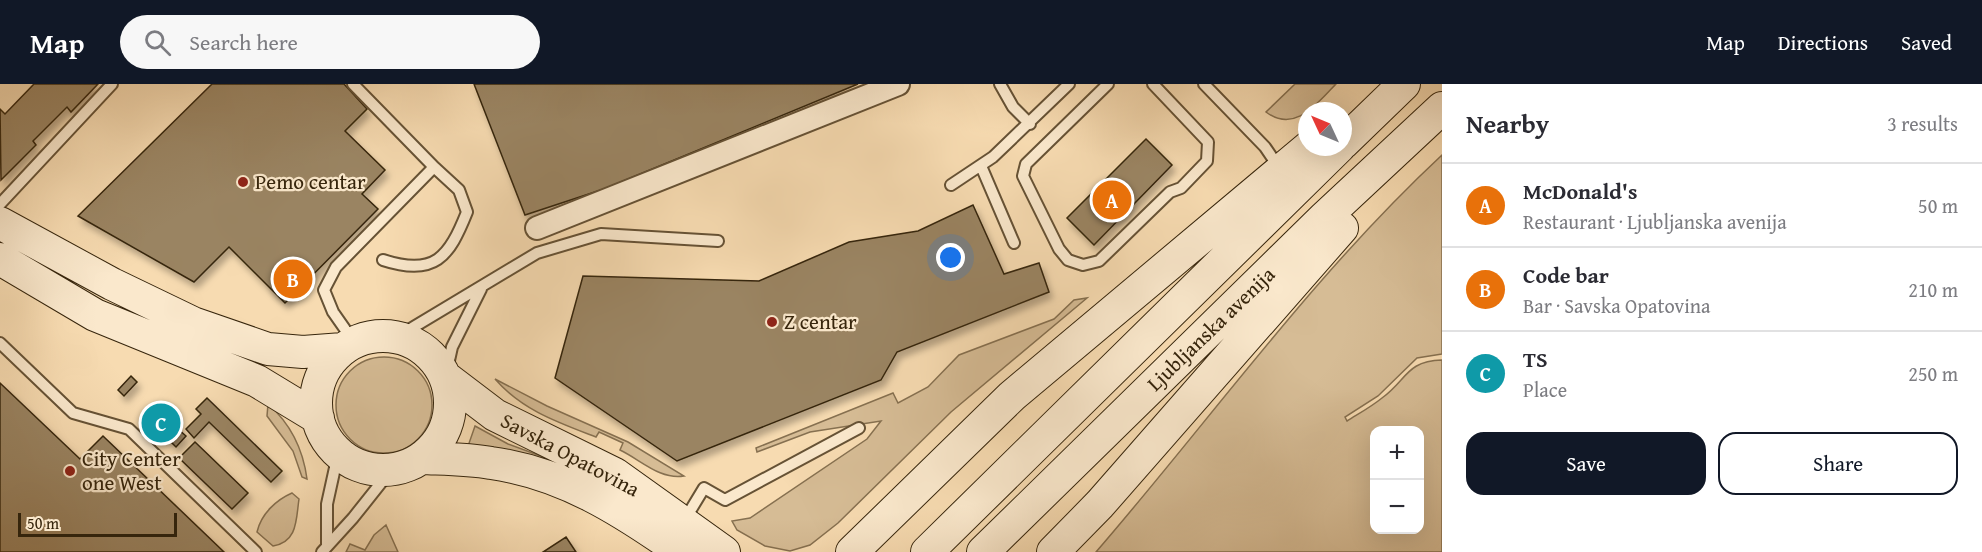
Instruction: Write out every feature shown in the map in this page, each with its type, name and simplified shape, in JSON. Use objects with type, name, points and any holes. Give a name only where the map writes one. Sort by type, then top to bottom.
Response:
[{"type":"main road","points":[[1352,105],[1374,84]]},
{"type":"main road","points":[[1352,134],[1404,84]]},
{"type":"main road","points":[[1053,552],[1100,504],[1378,189],[1432,117]]},
{"type":"main road","name":"Ljubljanska avenija","points":[[983,552],[1317,225],[1432,117]]},
{"type":"main road","points":[[852,552],[1012,396],[1299,156]]},
{"type":"main road","name":"Ljubljanska avenija","points":[[927,552],[1330,156]]},
{"type":"main road","points":[[0,223],[112,284],[193,323],[268,349],[303,351],[349,346],[375,336],[397,337],[417,345],[434,358],[445,377],[450,398],[448,421],[438,442],[422,458],[402,468],[380,471],[357,466],[338,454],[326,440],[318,418],[315,400],[318,384],[328,364],[349,346]]},
{"type":"main road","points":[[0,259],[95,315],[257,381],[318,418]]},
{"type":"main road","name":"Savska Opatovina","points":[[445,377],[495,415],[615,474],[683,537]]},
{"type":"main road","name":"Savska Opatovina","points":[[422,458],[539,474],[577,487],[626,513],[724,552]]},
{"type":"street","points":[[537,228],[898,84]]},
{"type":"lane","points":[[0,204],[112,84]]},
{"type":"lane","points":[[353,84],[459,190],[468,212],[454,244],[435,263],[404,267],[383,260]]},
{"type":"lane","points":[[1000,84],[1013,107],[1030,124]]},
{"type":"lane","points":[[951,185],[981,166],[1030,124],[1069,84]]},
{"type":"lane","points":[[1108,84],[1026,164],[1023,176],[1059,249],[1068,260],[1083,265],[1099,261],[1170,192],[1181,188],[1207,161],[1208,141],[1156,85]]},
{"type":"lane","points":[[1204,84],[1265,147],[1282,172]]},
{"type":"lane","points":[[981,166],[1014,243]]},
{"type":"lane","points":[[349,346],[324,290],[336,267],[434,167]]},
{"type":"lane","points":[[397,337],[537,253],[601,234],[660,235],[718,241]]},
{"type":"lane","points":[[445,377],[452,347],[482,288]]},
{"type":"lane","points":[[0,343],[73,413],[129,429],[256,552]]},
{"type":"lane","points":[[683,537],[704,488],[725,500],[859,428]]},
{"type":"lane","points":[[324,549],[327,504],[338,454]]},
{"type":"lane","points":[[324,549],[353,518],[392,469]]},
{"type":"shaded area","points":[[1295,84],[1336,84],[1318,102],[1298,102],[1298,117],[1296,118],[1286,120],[1266,112]]},
{"type":"shaded area","points":[[1442,155],[1442,354],[1417,358],[1378,396],[1345,417],[1347,421],[1373,404],[1414,368],[1430,361],[1442,360],[1442,552],[1096,552],[1306,298],[1350,249]]},
{"type":"shaded area","points":[[1087,298],[951,412],[838,523],[810,545],[790,551],[765,546],[737,530],[732,521],[750,518],[867,439],[881,421],[810,432],[757,452],[756,448],[893,393],[898,403],[928,387],[959,355],[1054,319],[1074,300]]},
{"type":"shaded area","points":[[384,357],[403,360],[418,371],[429,386],[432,405],[429,424],[418,439],[403,450],[384,453],[365,450],[350,439],[339,424],[336,405],[339,386],[350,371],[365,360]]},
{"type":"shaded area","points":[[495,379],[547,406],[628,442],[684,476],[667,475],[651,468],[620,450],[623,443],[599,432],[596,437],[541,414],[505,390]]},
{"type":"shaded area","points":[[268,404],[295,438],[307,479],[302,477],[293,451],[267,416]]},
{"type":"shaded area","points":[[475,426],[508,444],[565,465],[708,552],[693,552],[467,449]]},
{"type":"shaded area","points":[[292,493],[299,499],[294,529],[287,540],[273,546],[257,532],[259,525],[270,508]]},
{"type":"shaded area","points":[[386,525],[398,552],[346,552],[350,544],[365,550],[374,535]]},
{"type":"building","points":[[34,84],[98,84],[71,112],[67,107],[33,141],[36,145],[1,180],[0,109],[5,114]]},
{"type":"building","name":"Pemo centar","points":[[212,84],[344,84],[367,109],[345,131],[385,170],[362,194],[378,209],[285,303],[229,247],[194,282],[78,216]]},
{"type":"building","points":[[474,84],[858,84],[604,189],[525,215]]},
{"type":"building","points":[[1146,139],[1172,165],[1094,245],[1067,218]]},
{"type":"building","name":"Z centar","points":[[973,205],[1004,274],[1039,263],[1049,292],[897,352],[881,380],[677,461],[555,378],[583,276],[759,281],[849,242],[918,231]]},
{"type":"building","points":[[131,376],[137,382],[124,396],[118,390]]},
{"type":"building","name":"City Center one West","points":[[0,383],[80,459],[103,436],[224,552],[0,552]]},
{"type":"building","points":[[207,398],[282,471],[271,482],[209,422],[194,438],[186,429],[201,414],[196,409]]},
{"type":"building","points":[[158,409],[175,425],[164,437],[148,421]]},
{"type":"building","points":[[178,429],[186,436],[176,447],[168,439]]},
{"type":"building","points":[[195,442],[248,493],[232,509],[179,458]]},
{"type":"building","points":[[566,537],[576,552],[543,552]]},
{"type":"place","name":"Pemo centar","points":[[243,182]]},
{"type":"place","name":"McDonald's","points":[[1112,200]]},
{"type":"place","name":"Code bar","points":[[293,279]]},
{"type":"place","name":"Z centar","points":[[772,322]]},
{"type":"place","name":"TS","points":[[161,423]]},
{"type":"place","name":"City Center one West","points":[[70,471]]}]
